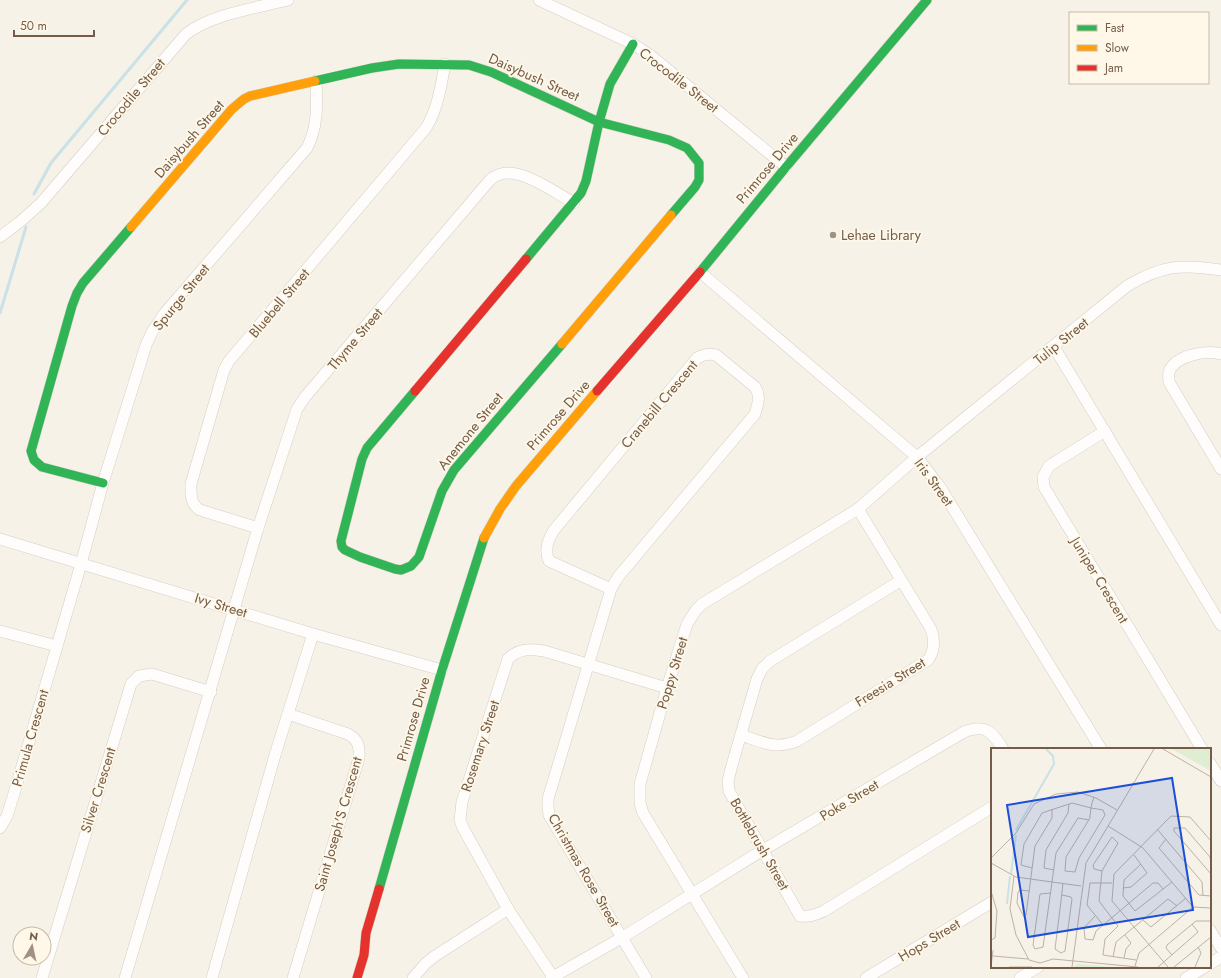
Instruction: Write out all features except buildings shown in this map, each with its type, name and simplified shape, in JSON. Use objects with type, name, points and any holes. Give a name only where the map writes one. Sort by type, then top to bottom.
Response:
[{"type":"street","name":"Crocodile Street","points":[[0,237],[41,203],[186,34],[197,26],[211,19],[288,0]]},
{"type":"street","name":"Crocodile Street","points":[[539,0],[633,44],[662,64],[786,167]]},
{"type":"street","name":"Primrose Drive","points":[[349,978],[356,955],[366,934],[442,670],[483,541],[500,509],[516,486],[700,272],[786,167],[927,0]]},
{"type":"street","name":"Anemone Street","points":[[599,122],[669,140],[687,148],[699,163],[700,176],[695,187],[454,470],[442,491],[419,557],[414,564],[408,569],[400,570],[353,556],[341,547],[342,535],[366,448],[574,203],[584,186],[599,122],[610,84],[633,44]]},
{"type":"street","name":"Daisybush Street","points":[[103,483],[42,467],[36,464],[32,456],[34,443],[77,293],[238,104],[250,96],[372,68],[399,64],[469,65],[481,68],[599,122]]},
{"type":"street","name":"Bluebell Street","points":[[258,528],[200,510],[195,507],[191,497],[191,484],[224,370],[239,349],[426,128],[433,116],[439,100],[445,64]]},
{"type":"street","name":"Spurge Street","points":[[81,564],[103,483],[146,345],[152,332],[164,314],[307,148],[312,138],[317,114],[316,81]]},
{"type":"street","name":"Thyme Street","points":[[234,609],[258,528],[297,408],[305,397],[490,180],[501,173],[518,174],[529,178],[574,203]]},
{"type":"street","name":"Tulip Street","points":[[917,457],[1054,347],[1127,286],[1145,275],[1167,268],[1186,267],[1221,270]]},
{"type":"street","name":"Iris Street","points":[[700,272],[917,457],[940,487],[1097,747]]},
{"type":"street","points":[[1054,347],[1221,625]]},
{"type":"street","points":[[1221,354],[1209,352],[1194,354],[1176,363],[1169,374],[1170,382],[1221,469]]},
{"type":"street","name":"Cranebill Crescent","points":[[588,664],[611,589],[618,577],[754,414],[758,405],[758,391],[716,355],[702,355],[697,358],[560,522],[550,537],[546,552],[549,561],[611,589]]},
{"type":"street","name":"Juniper Crescent","points":[[1104,431],[1049,466],[1044,477],[1044,487],[1201,748]]},
{"type":"street","name":"Poppy Street","points":[[743,978],[643,813],[640,803],[640,784],[687,624],[702,604],[858,509],[917,457]]},
{"type":"street","name":"Freesia Street","points":[[741,734],[776,746],[786,745],[797,740],[928,660],[934,649],[931,629],[858,509]]},
{"type":"street","name":"Ivy Street","points":[[0,539],[313,634],[442,670]]},
{"type":"street","name":"Primula Crescent","points":[[0,828],[7,816],[11,804],[81,564]]},
{"type":"street","name":"Bottlebrush Street","points":[[900,580],[770,661],[762,669],[757,679],[728,780],[729,791],[800,916],[807,917],[824,911],[991,808]]},
{"type":"street","points":[[125,978],[211,692],[234,609]]},
{"type":"street","points":[[0,631],[57,646]]},
{"type":"street","points":[[212,978],[288,714],[313,634]]},
{"type":"street","name":"Rosemary Street","points":[[552,978],[508,909],[460,820],[462,802],[508,659],[517,652],[530,649],[544,651],[667,688]]},
{"type":"street","name":"Christmas Rose Street","points":[[588,664],[550,791],[548,807],[549,815],[623,937],[646,978]]},
{"type":"street","name":"Silver Crescent","points":[[42,978],[131,684],[139,676],[152,674],[211,692]]},
{"type":"street","name":"Saint Joseph'S Crescent","points":[[288,714],[348,734],[358,742],[360,749],[359,758],[293,978]]},
{"type":"street","name":"Poke Street","points":[[552,978],[623,937],[763,850],[964,732],[974,728],[990,732],[995,736],[1002,748]]},
{"type":"street","points":[[1211,765],[1221,781]]},
{"type":"street","name":"Hops Street","points":[[866,978],[991,903]]},
{"type":"street","points":[[414,978],[426,963],[435,956],[508,909]]},
{"type":"street","points":[[1211,932],[1221,948]]},
{"type":"street","name":"Primrose Drive","points":[[357,978],[364,954],[366,934]]},
{"type":"street","points":[[1211,963],[1221,957]]},
{"type":"street","points":[[1020,978],[1036,968]]},
{"type":"street","points":[[1186,978],[1203,968]]},
{"type":"waterway","points":[[34,194],[51,163],[187,0]]},
{"type":"waterway","points":[[0,313],[26,227]]},
{"type":"traffic: fast","points":[[700,272],[786,167],[927,0]]},
{"type":"traffic: fast","points":[[526,259],[581,193],[586,181],[599,122],[610,84],[633,44]]},
{"type":"traffic: fast","points":[[315,81],[372,68],[399,64],[469,65],[491,72],[599,122],[669,140],[687,148],[699,163],[699,180],[695,187],[671,215]]},
{"type":"traffic: fast","points":[[103,483],[42,467],[34,460],[31,451],[77,293],[83,283],[131,227]]},
{"type":"traffic: fast","points":[[415,391],[367,448],[362,459],[341,541],[342,547],[345,550],[360,557],[401,570],[411,566],[419,557],[442,491],[454,470],[562,344]]},
{"type":"traffic: fast","points":[[379,889],[442,670],[484,538]]},
{"type":"traffic: slow","points":[[131,227],[232,109],[244,99],[250,96],[315,81]]},
{"type":"traffic: slow","points":[[562,344],[671,215]]},
{"type":"traffic: slow","points":[[484,538],[500,509],[516,486],[597,391]]},
{"type":"traffic: jam","points":[[415,391],[526,259]]},
{"type":"traffic: jam","points":[[597,391],[700,272]]},
{"type":"traffic: jam","points":[[357,978],[364,955],[366,933],[379,889]]},
{"type":"place","name":"Lehae Library","points":[[833,235]]}]
